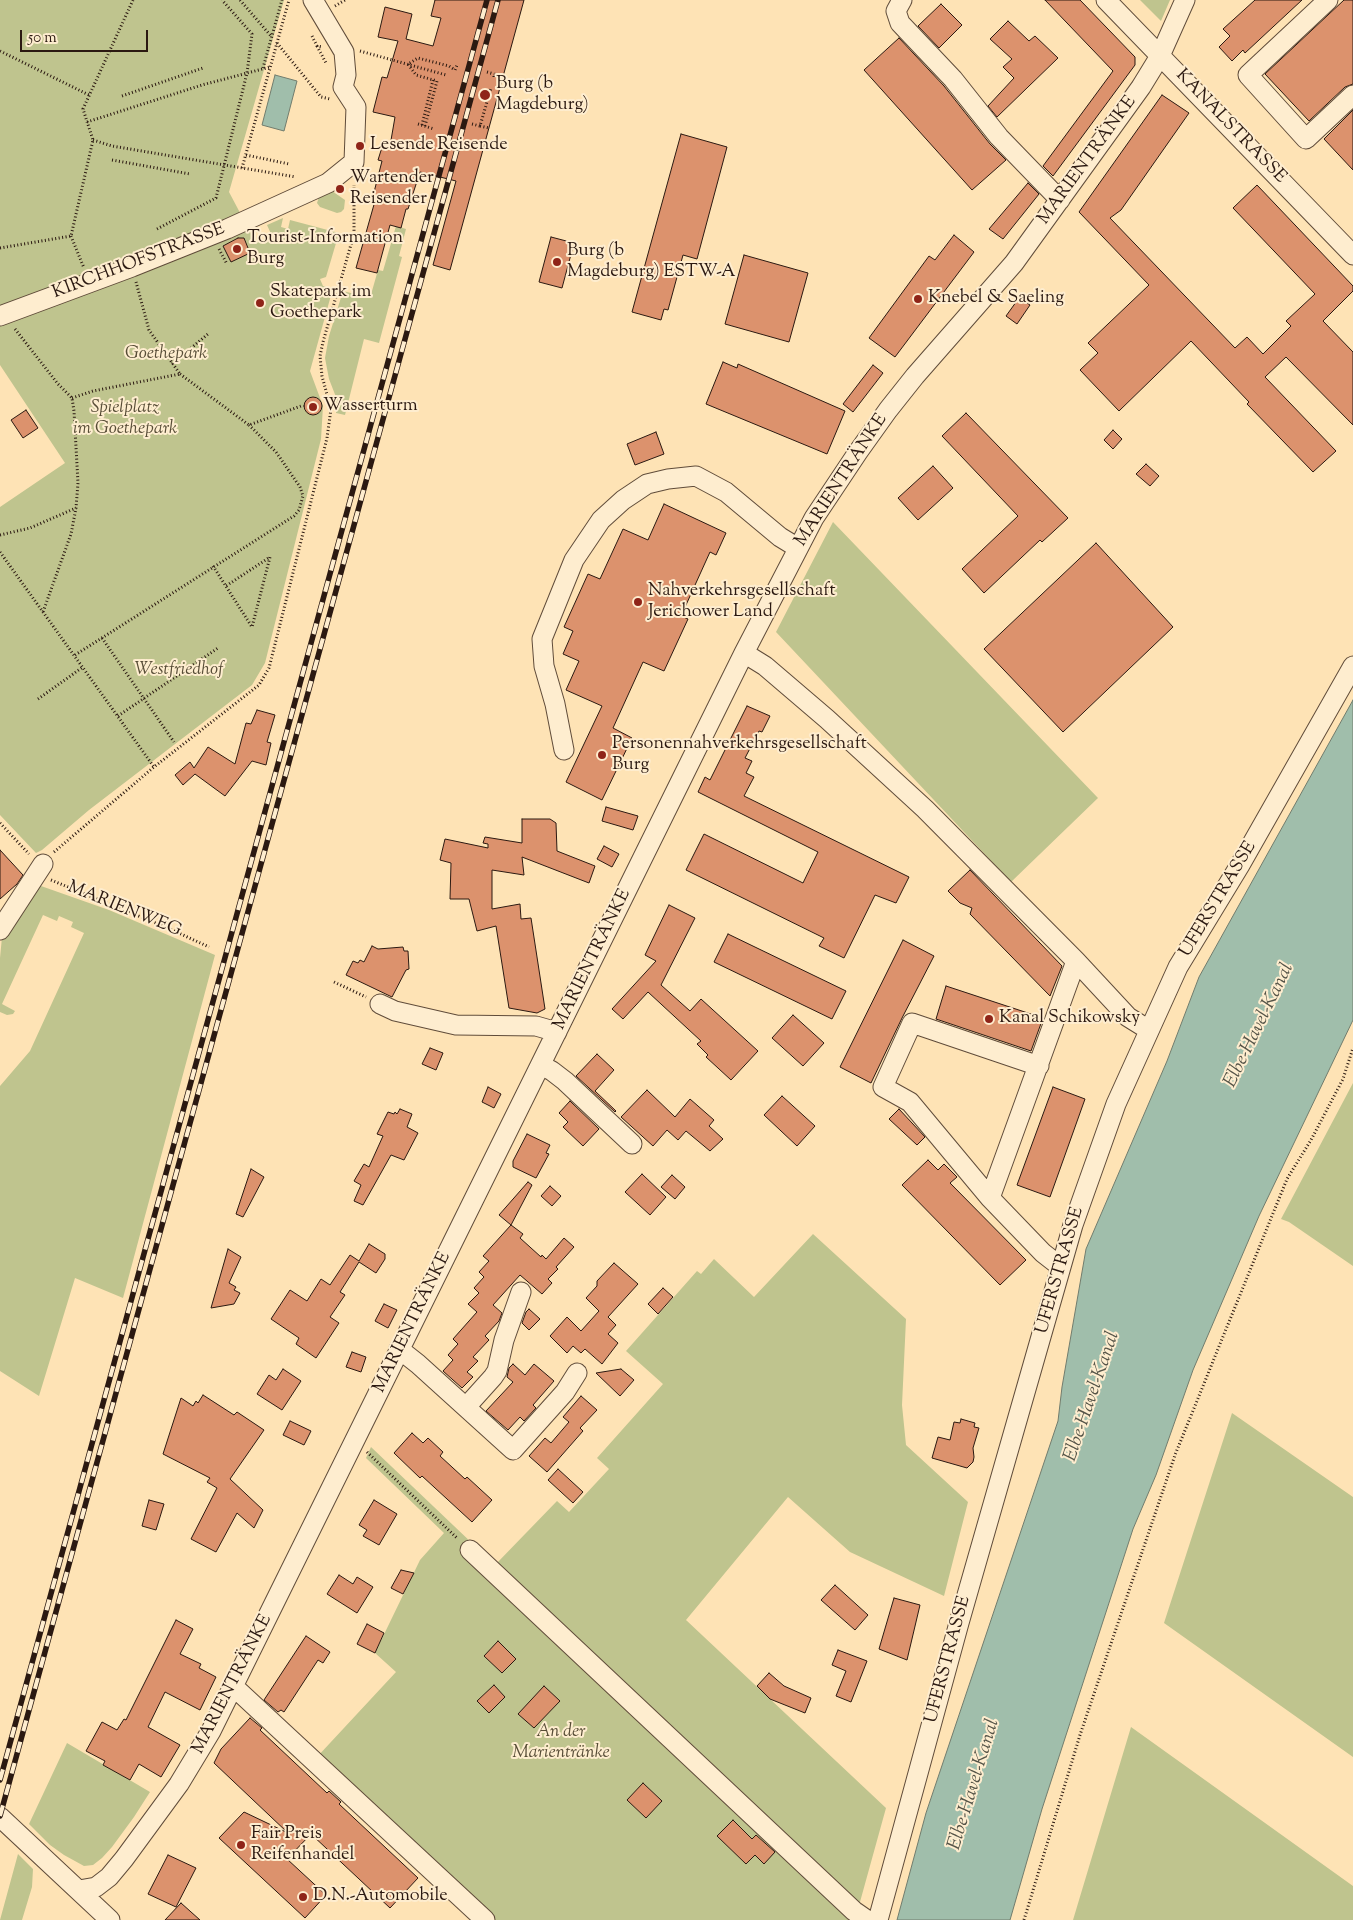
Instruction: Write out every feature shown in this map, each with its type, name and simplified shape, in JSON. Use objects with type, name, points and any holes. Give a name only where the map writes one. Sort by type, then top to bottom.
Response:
[{"type":"street","points":[[313,0],[344,52],[346,75],[343,86],[356,107],[354,162]]},
{"type":"street","points":[[902,0],[896,11],[900,23],[953,80],[999,137],[1060,200]]},
{"type":"street","name":"KANALSTRASSE","points":[[1106,0],[1353,255]]},
{"type":"street","name":"MARIENTRÄNKE","points":[[80,1890],[96,1887],[109,1877],[124,1859],[180,1784],[211,1731],[744,653],[814,518],[888,410],[915,376],[1014,263],[1141,87],[1160,56],[1185,0]]},
{"type":"street","points":[[1328,0],[1248,75],[1306,138],[1353,95]]},
{"type":"street","name":"KIRCHHOFSTRASSE","points":[[2,315],[132,267],[227,229],[328,183],[354,162]]},
{"type":"street","points":[[564,750],[555,704],[544,666],[542,639],[574,560],[601,520],[623,500],[647,484],[668,478],[696,476],[726,492],[780,537],[798,548]]},
{"type":"street","points":[[744,653],[765,666],[827,718],[925,809],[1076,961],[1128,1017],[1149,1030]]},
{"type":"street","name":"UFERSTRASSE","points":[[878,1920],[1073,1224],[1116,1104],[1178,967],[1240,865],[1353,666]]},
{"type":"street","points":[[0,930],[41,869]]},
{"type":"street","points":[[990,1198],[1076,961]]},
{"type":"street","points":[[380,1004],[395,1011],[456,1025],[536,1026],[557,1032]]},
{"type":"street","points":[[1039,1066],[912,1023],[883,1087],[910,1102],[990,1198],[1043,1253],[1061,1266]]},
{"type":"street","points":[[541,1065],[552,1070],[565,1081],[632,1144]]},
{"type":"street","points":[[466,1407],[497,1371],[504,1340],[522,1292]]},
{"type":"street","points":[[399,1350],[418,1364],[513,1450],[565,1392],[577,1373]]},
{"type":"street","points":[[470,1550],[854,1911],[866,1920]]},
{"type":"street","points":[[233,1686],[485,1920]]},
{"type":"street","points":[[0,1817],[110,1920]]},
{"type":"path","points":[[90,281],[71,236],[93,140],[83,110],[133,0]]},
{"type":"path","points":[[157,229],[216,198],[247,73],[252,34],[222,0]]},
{"type":"path","points":[[240,0],[272,36]]},
{"type":"path","points":[[263,68],[282,0]]},
{"type":"path","points":[[242,168],[290,0]]},
{"type":"path","points":[[336,5],[345,0]]},
{"type":"path","points":[[277,43],[321,97],[356,107]]},
{"type":"path","points":[[317,46],[329,68]]},
{"type":"path","points":[[0,51],[89,95]]},
{"type":"path","points":[[434,128],[422,125],[437,81],[416,75],[408,64],[418,58],[449,66],[455,70],[457,64]]},
{"type":"path","points":[[87,122],[270,67]]},
{"type":"path","points":[[418,67],[446,75]]},
{"type":"path","points":[[122,96],[202,68]]},
{"type":"path","points":[[487,72],[504,78]]},
{"type":"path","points":[[480,126],[491,88]]},
{"type":"path","points":[[321,97],[325,89]]},
{"type":"path","points":[[472,124],[489,128]]},
{"type":"path","points":[[93,140],[112,146],[300,178]]},
{"type":"path","points":[[246,155],[288,164]]},
{"type":"path","points":[[112,160],[190,174]]},
{"type":"path","points":[[41,869],[56,850],[154,767],[259,685],[269,668],[327,438],[331,409],[322,376],[320,356],[354,234],[354,162]]},
{"type":"path","points":[[0,248],[71,236]]},
{"type":"path","points":[[75,655],[294,516],[302,503],[303,496],[300,487],[276,452],[249,425],[180,374],[172,364],[149,330],[132,267]]},
{"type":"path","points":[[2,315],[58,384],[72,398],[74,411],[78,483],[76,508],[71,534],[43,612]]},
{"type":"path","points":[[172,364],[208,334]]},
{"type":"path","points":[[72,398],[93,391],[180,374]]},
{"type":"path","points":[[249,425],[300,406]]},
{"type":"path","points":[[0,535],[30,528],[76,508]]},
{"type":"path","points":[[0,552],[154,767]]},
{"type":"path","points":[[213,566],[252,627],[270,557],[226,586]]},
{"type":"path","points":[[101,638],[174,742]]},
{"type":"path","points":[[118,716],[218,648]]},
{"type":"path","points":[[38,699],[83,667]]},
{"type":"path","name":"MARIENWEG","points":[[0,822],[34,858],[41,869],[63,886],[106,902],[209,947]]},
{"type":"path","points":[[334,982],[380,1004]]},
{"type":"path","points":[[1024,1920],[1080,1735],[1175,1455],[1287,1179],[1311,1140],[1343,1079],[1353,1048]]},
{"type":"path","points":[[356,1441],[470,1550]]},
{"type":"green space","name":"Goethepark","points":[[0,0],[284,0],[229,192],[256,243],[272,236],[267,225],[283,218],[281,227],[288,229],[290,220],[339,233],[326,277],[320,279],[323,286],[333,288],[310,371],[323,406],[321,439],[265,663],[252,685],[36,853],[0,815],[0,507],[65,463],[0,365]]},
{"type":"green space","points":[[1140,0],[1170,0],[1161,21]]},
{"type":"green space","points":[[332,191],[345,200],[344,209],[341,212],[337,213],[320,207],[317,203],[319,197]]},
{"type":"green space","points":[[396,226],[406,229],[399,256],[402,257],[379,343],[364,339],[345,415],[336,413],[336,397],[329,379],[325,358],[329,336],[343,291],[370,298],[378,270],[383,271]]},
{"type":"green space","points":[[833,522],[1098,798],[1011,882],[776,632]]},
{"type":"green space","points":[[41,886],[109,910],[215,955],[123,1298],[75,1278],[39,1396],[0,1371],[0,1086],[30,1051],[84,933],[71,927],[73,922],[59,916],[57,921],[43,915],[2,1004],[15,1011],[13,1014],[7,1015],[0,1012],[2,937],[37,887]]},
{"type":"green space","points":[[1353,1083],[1353,1266],[1289,1222],[1281,1219]]},
{"type":"green space","name":"An der Marientränke","points":[[813,1234],[906,1319],[902,1405],[906,1445],[968,1502],[944,1596],[850,1552],[788,1497],[686,1620],[886,1808],[855,1920],[494,1920],[317,1757],[396,1672],[375,1653],[420,1560],[444,1533],[366,1458],[371,1447],[495,1565],[557,1501],[569,1512],[609,1469],[597,1458],[663,1384],[626,1351],[697,1271],[701,1274],[714,1259],[754,1297]]},
{"type":"green space","points":[[1232,1413],[1353,1497],[1353,1757],[1164,1623]]},
{"type":"green space","points":[[1131,1727],[1353,1886],[1353,1920],[1073,1920]]},
{"type":"green space","points":[[67,1743],[150,1792],[112,1847],[93,1865],[84,1866],[64,1855],[50,1845],[29,1824]]},
{"type":"green space","points":[[18,1854],[33,1869],[32,1887],[22,1920],[0,1920]]},
{"type":"water","points":[[275,75],[297,81],[284,131],[262,125]]},
{"type":"water","name":"Elbe-Havel-Kanal","points":[[1353,700],[1353,1020],[1259,1216],[1193,1370],[1156,1475],[1133,1529],[1042,1809],[1010,1920],[897,1920],[926,1813],[1058,1421],[1062,1387],[1086,1249],[1167,1061],[1199,977]]},
{"type":"building","points":[[435,0],[524,0],[450,270],[433,265],[456,181],[420,172],[401,228],[390,225],[377,273],[356,268],[375,201],[372,200],[382,161],[378,160],[383,144],[390,146],[395,117],[373,112],[382,77],[387,78],[398,41],[378,37],[385,7],[412,14],[406,39],[433,46],[441,18],[431,16]]},
{"type":"building","points":[[1045,0],[1080,0],[1135,57],[1135,65],[1053,176],[1043,166],[1113,71]]},
{"type":"building","points":[[1255,0],[1302,0],[1245,53],[1243,50],[1232,61],[1219,47],[1230,36],[1223,29]]},
{"type":"building","points":[[1344,0],[1353,0],[1353,84],[1345,87],[1309,121],[1265,74]]},
{"type":"building","points":[[941,4],[962,25],[939,48],[918,26]]},
{"type":"building","points":[[1008,21],[1029,41],[1035,36],[1058,58],[997,117],[988,106],[1014,78],[1003,67],[1012,59],[990,39]]},
{"type":"building","points":[[899,38],[944,86],[990,144],[1006,160],[972,190],[864,70]]},
{"type":"building","points":[[1162,95],[1189,113],[1121,210],[1110,218],[1235,348],[1247,337],[1263,354],[1291,326],[1286,321],[1315,294],[1233,208],[1257,185],[1353,286],[1353,291],[1323,321],[1353,352],[1353,425],[1286,357],[1265,377],[1336,451],[1313,472],[1247,404],[1249,402],[1191,341],[1119,411],[1080,370],[1098,353],[1088,343],[1149,285],[1079,212]]},
{"type":"building","points":[[1353,110],[1353,170],[1324,139]]},
{"type":"building","points":[[681,134],[727,147],[697,259],[683,255],[668,310],[664,309],[661,320],[632,312]]},
{"type":"building","points":[[1028,183],[1039,194],[1003,239],[989,229]]},
{"type":"building","name":"Knebel & Saeling","points":[[954,235],[974,252],[895,357],[869,338],[929,256],[935,260]]},
{"type":"building","name":"Burg (b Magdeburg) ESTW-A","points":[[551,237],[574,243],[562,288],[539,282]]},
{"type":"building","name":"Tourist-Information Burg","points":[[238,238],[244,238],[250,253],[231,262],[223,246]]},
{"type":"building","points":[[744,255],[808,273],[789,342],[725,324]]},
{"type":"building","points":[[1019,298],[1030,305],[1017,324],[1006,316]]},
{"type":"building","points":[[723,362],[737,368],[738,364],[845,411],[827,454],[706,404]]},
{"type":"building","points":[[873,365],[883,373],[853,412],[843,404]]},
{"type":"building","name":"Wasserturm","points":[[309,397],[317,397],[322,402],[320,413],[309,415],[304,410],[304,402]]},
{"type":"building","points":[[26,410],[38,428],[23,438],[11,420]]},
{"type":"building","points":[[966,413],[1068,518],[1042,542],[1040,540],[984,593],[962,569],[1018,516],[942,436]]},
{"type":"building","points":[[1113,430],[1122,439],[1113,449],[1104,440]]},
{"type":"building","points":[[656,432],[664,454],[635,465],[627,444]]},
{"type":"building","points":[[1146,464],[1159,476],[1150,486],[1136,474]]},
{"type":"building","points":[[933,466],[953,488],[918,520],[898,498]]},
{"type":"building","points":[[664,504],[726,533],[716,555],[710,552],[681,616],[688,619],[664,671],[643,662],[613,728],[632,738],[602,800],[566,782],[602,706],[566,690],[579,661],[563,654],[573,631],[564,627],[588,574],[600,579],[623,529],[648,540]]},
{"type":"building","points":[[1096,543],[1173,627],[1063,732],[984,649]]},
{"type":"building","points":[[747,706],[770,716],[762,732],[759,731],[745,758],[752,761],[746,773],[754,777],[744,796],[909,877],[896,903],[875,895],[844,958],[819,946],[824,938],[686,870],[704,834],[803,883],[818,852],[698,792],[705,777],[710,780]]},
{"type":"building","points":[[257,710],[275,715],[267,742],[271,743],[266,765],[252,761],[225,796],[195,774],[183,785],[175,775],[190,762],[194,768],[208,747],[235,764],[246,723],[251,724]]},
{"type":"building","points":[[606,807],[638,816],[633,830],[602,821]]},
{"type":"building","points":[[522,819],[550,819],[556,823],[557,851],[595,866],[589,883],[522,857],[524,875],[492,870],[492,909],[520,904],[521,919],[531,918],[545,1009],[537,1013],[509,1008],[496,926],[477,931],[469,899],[450,899],[451,863],[440,860],[445,839],[488,848],[488,844],[483,843],[485,837],[522,843]]},
{"type":"building","points":[[604,846],[619,854],[612,867],[597,859]]},
{"type":"building","points":[[0,850],[23,875],[17,884],[0,899]]},
{"type":"building","points":[[970,870],[1062,966],[1050,996],[970,914],[972,908],[960,903],[948,891]]},
{"type":"building","points":[[669,905],[695,918],[661,985],[690,1011],[701,999],[758,1051],[731,1080],[706,1057],[708,1055],[697,1044],[701,1041],[648,992],[623,1019],[612,1009],[656,961],[645,955]]},
{"type":"building","points":[[728,934],[846,991],[832,1019],[714,962]]},
{"type":"building","points":[[903,940],[934,956],[871,1083],[840,1067]]},
{"type":"building","points":[[372,946],[378,949],[403,947],[404,951],[408,951],[409,969],[406,970],[392,997],[346,975],[353,961],[358,963],[360,960],[364,962]]},
{"type":"building","name":"Kanal Schikowsky","points":[[946,986],[1043,1018],[1031,1051],[936,1019]]},
{"type":"building","points":[[793,1015],[824,1043],[803,1066],[772,1038]]},
{"type":"building","points":[[430,1048],[443,1053],[436,1070],[422,1064]]},
{"type":"building","points":[[597,1054],[614,1070],[595,1091],[615,1112],[576,1076]]},
{"type":"building","points":[[488,1087],[501,1094],[494,1108],[482,1102]]},
{"type":"building","points":[[1053,1087],[1085,1099],[1050,1197],[1017,1185]]},
{"type":"building","points":[[647,1090],[675,1117],[690,1099],[714,1120],[709,1126],[723,1139],[710,1151],[686,1131],[678,1140],[667,1130],[653,1146],[621,1117]]},
{"type":"building","points":[[782,1096],[815,1126],[797,1146],[764,1115]]},
{"type":"building","points":[[570,1101],[599,1129],[583,1146],[563,1127],[568,1122],[559,1113]]},
{"type":"building","points":[[400,1109],[412,1114],[407,1127],[418,1133],[404,1160],[391,1155],[363,1205],[354,1201],[361,1185],[354,1181],[364,1164],[369,1167],[383,1136],[377,1134],[388,1112],[394,1114],[395,1112],[397,1114]]},
{"type":"building","points":[[899,1109],[925,1137],[917,1145],[889,1119]]},
{"type":"building","points":[[527,1134],[550,1145],[546,1153],[549,1154],[536,1178],[513,1167],[513,1161]]},
{"type":"building","points":[[928,1160],[938,1170],[944,1164],[957,1177],[950,1183],[1026,1260],[1000,1285],[902,1185]]},
{"type":"building","points":[[251,1169],[264,1177],[243,1217],[236,1214]]},
{"type":"building","points":[[642,1174],[666,1197],[650,1215],[625,1192]]},
{"type":"building","points":[[672,1175],[685,1187],[675,1199],[661,1187]]},
{"type":"building","points":[[528,1182],[532,1185],[511,1225],[499,1215]]},
{"type":"building","points":[[550,1186],[561,1196],[552,1206],[541,1196]]},
{"type":"building","points":[[511,1225],[523,1234],[520,1238],[541,1257],[542,1255],[546,1259],[564,1238],[574,1247],[556,1267],[558,1269],[548,1279],[552,1283],[542,1294],[520,1275],[493,1305],[502,1313],[499,1321],[485,1336],[489,1340],[473,1357],[478,1361],[467,1372],[473,1377],[462,1388],[443,1371],[453,1360],[448,1355],[458,1344],[453,1339],[477,1312],[468,1304],[479,1293],[474,1288],[484,1277],[479,1272],[489,1261],[483,1256]]},
{"type":"building","points":[[369,1244],[385,1254],[385,1259],[376,1273],[359,1262],[340,1292],[345,1295],[330,1317],[339,1323],[316,1358],[296,1344],[299,1338],[271,1319],[290,1290],[307,1301],[321,1279],[330,1285],[350,1255],[359,1261]]},
{"type":"building","points":[[228,1249],[241,1257],[229,1283],[236,1287],[234,1290],[240,1293],[234,1304],[211,1308]]},
{"type":"building","points":[[614,1263],[638,1284],[608,1317],[616,1325],[608,1334],[618,1343],[602,1364],[585,1349],[581,1353],[573,1346],[567,1353],[550,1336],[567,1317],[581,1331],[599,1311],[586,1298],[597,1286],[597,1281]]},
{"type":"building","points":[[663,1288],[673,1297],[658,1314],[648,1304]]},
{"type":"building","points":[[384,1304],[397,1310],[388,1328],[375,1321]]},
{"type":"building","points":[[529,1309],[540,1319],[529,1330],[522,1323]]},
{"type":"building","points":[[352,1352],[366,1357],[361,1372],[346,1367]]},
{"type":"building","points":[[513,1364],[525,1375],[534,1364],[554,1381],[533,1405],[536,1408],[524,1421],[520,1417],[508,1430],[486,1411],[513,1382],[507,1377],[509,1368]]},
{"type":"building","points":[[283,1369],[301,1381],[282,1410],[257,1394],[269,1375],[276,1380]]},
{"type":"building","points":[[621,1369],[634,1380],[620,1396],[596,1373]]},
{"type":"building","points":[[203,1395],[234,1415],[237,1412],[264,1430],[230,1479],[263,1510],[254,1528],[237,1513],[216,1552],[191,1539],[217,1488],[207,1482],[210,1478],[163,1454],[181,1398],[193,1406],[196,1401],[198,1403]]},
{"type":"building","points":[[581,1396],[597,1410],[580,1428],[583,1431],[547,1472],[529,1456],[545,1438],[551,1443],[569,1422],[563,1417]]},
{"type":"building","points":[[961,1419],[975,1423],[974,1427],[979,1428],[973,1448],[973,1462],[967,1468],[932,1458],[938,1437],[950,1440],[954,1422],[960,1423]]},
{"type":"building","points":[[290,1421],[311,1431],[304,1445],[283,1435]]},
{"type":"building","points":[[412,1433],[423,1443],[428,1438],[443,1452],[440,1456],[492,1500],[472,1522],[394,1453]]},
{"type":"building","points":[[558,1469],[583,1492],[573,1503],[548,1480]]},
{"type":"building","points":[[149,1500],[164,1504],[156,1530],[142,1526]]},
{"type":"building","points":[[374,1500],[397,1514],[379,1545],[363,1536],[367,1530],[359,1525]]},
{"type":"building","points":[[401,1570],[414,1573],[403,1594],[391,1588]]},
{"type":"building","points":[[339,1575],[353,1584],[357,1577],[373,1587],[357,1613],[327,1594]]},
{"type":"building","points":[[835,1585],[868,1615],[855,1630],[821,1600]]},
{"type":"building","points":[[894,1598],[920,1605],[907,1660],[879,1649]]},
{"type":"building","points":[[176,1620],[193,1629],[180,1654],[201,1664],[199,1668],[216,1677],[200,1710],[165,1692],[148,1727],[180,1745],[161,1777],[139,1764],[130,1780],[103,1765],[105,1761],[86,1751],[102,1722],[117,1730],[124,1719],[126,1720]]},
{"type":"building","points":[[367,1624],[384,1633],[375,1653],[357,1644]]},
{"type":"building","points":[[306,1636],[330,1652],[323,1663],[318,1660],[284,1712],[281,1710],[278,1712],[264,1700]]},
{"type":"building","points":[[498,1641],[516,1659],[502,1673],[484,1656]]},
{"type":"building","points":[[838,1650],[867,1661],[851,1702],[836,1696],[846,1671],[832,1665]]},
{"type":"building","points":[[769,1673],[784,1686],[811,1698],[805,1713],[770,1699],[757,1686]]},
{"type":"building","points":[[494,1685],[505,1697],[489,1713],[477,1701]]},
{"type":"building","points":[[544,1686],[560,1701],[534,1728],[518,1714]]},
{"type":"building","points":[[250,1718],[262,1728],[260,1730],[327,1793],[329,1791],[341,1802],[339,1804],[418,1878],[390,1908],[311,1834],[287,1859],[326,1895],[305,1918],[219,1838],[244,1812],[288,1833],[214,1763],[221,1749]]},
{"type":"building","points":[[643,1783],[662,1801],[646,1818],[627,1800]]},
{"type":"building","points":[[733,1820],[752,1839],[756,1835],[775,1852],[764,1864],[755,1855],[746,1864],[717,1836]]},
{"type":"building","points":[[168,1855],[196,1868],[176,1907],[148,1894]]},
{"type":"building","points":[[181,1903],[200,1920],[165,1920]]},
{"type":"railway","points":[[0,1780],[487,0]]},
{"type":"railway","points":[[0,1816],[498,0]]},
{"type":"place","name":"Burg (b Magdeburg)","points":[[485,95]]},
{"type":"place","name":"Lesende Reisende","points":[[360,146]]},
{"type":"place","name":"Wartender Reisender","points":[[340,189]]},
{"type":"place","name":"Tourist-Information Burg","points":[[237,249]]},
{"type":"place","name":"Burg (b Magdeburg) ESTW-A","points":[[557,262]]},
{"type":"place","name":"Knebel & Saeling","points":[[918,299]]},
{"type":"place","name":"Skatepark im Goethepark","points":[[260,303]]},
{"type":"place","name":"Wasserturm","points":[[313,407]]},
{"type":"place","name":"Nahverkehrsgesellschaft Jerichower Land","points":[[638,602]]},
{"type":"place","name":"Personennahverkehrsgesellschaft Burg","points":[[602,755]]},
{"type":"place","name":"Kanal Schikowsky","points":[[989,1019]]},
{"type":"place","name":"Fair Preis Reifenhandel","points":[[241,1845]]},
{"type":"place","name":"D.N.-Automobile","points":[[303,1897]]},
{"type":"park label","name":"Spielplatz im Goethepark","points":[[125,419]]},
{"type":"park label","name":"Westfriedhof","points":[[179,671]]}]
